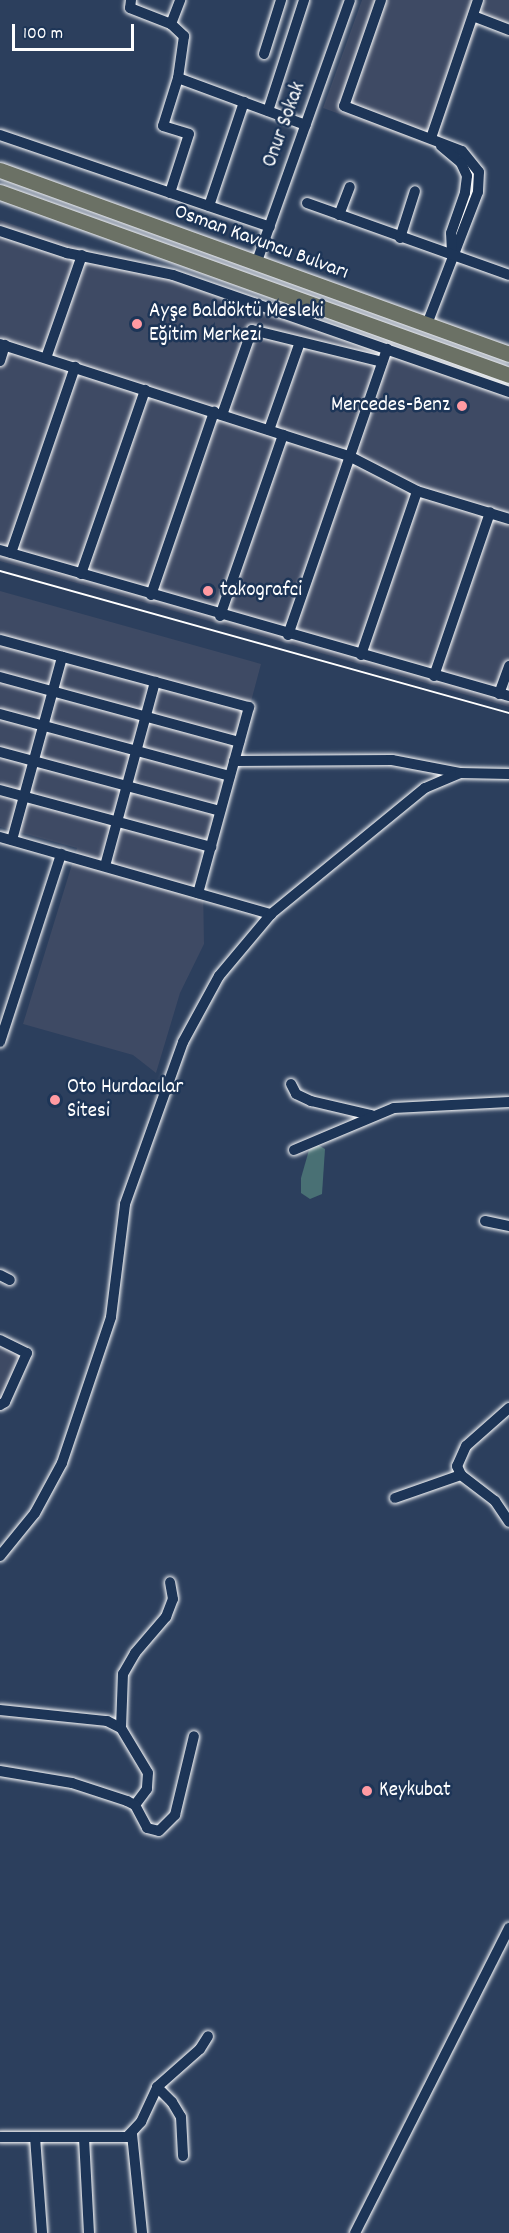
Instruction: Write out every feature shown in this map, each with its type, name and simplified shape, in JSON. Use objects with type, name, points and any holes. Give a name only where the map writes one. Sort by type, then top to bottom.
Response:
[{"type":"highway","points":[[0,158],[47,186]]},
{"type":"highway","name":"Osman Kavuncu Bulvarı","points":[[0,170],[509,354]]},
{"type":"highway","name":"Osman Kavuncu Bulvarı","points":[[0,192],[509,375]]},
{"type":"highway","points":[[0,199],[39,207]]},
{"type":"street","points":[[131,0],[130,8],[171,24],[184,36],[178,78],[164,126],[189,134],[170,193]]},
{"type":"street","points":[[171,24],[180,0]]},
{"type":"street","points":[[264,54],[281,0]]},
{"type":"street","points":[[268,111],[304,0]]},
{"type":"street","name":"Onur Sokak","points":[[256,264],[350,0]]},
{"type":"street","points":[[381,0],[344,106],[431,138],[458,159],[466,173],[465,193],[451,233],[452,255],[427,324]]},
{"type":"street","points":[[431,138],[478,0]]},
{"type":"street","points":[[473,15],[509,30]]},
{"type":"street","points":[[178,78],[306,125]]},
{"type":"street","points":[[209,206],[244,102]]},
{"type":"street","points":[[0,135],[270,227]]},
{"type":"street","points":[[339,215],[350,187]]},
{"type":"street","points":[[400,238],[415,191]]},
{"type":"street","points":[[307,203],[509,275]]},
{"type":"street","points":[[0,231],[82,255],[173,275],[509,392]]},
{"type":"street","points":[[46,358],[82,255]]},
{"type":"street","points":[[151,595],[218,414],[252,330],[382,362]]},
{"type":"street","points":[[269,430],[300,342]]},
{"type":"street","points":[[0,361],[3,345],[46,358],[350,456],[417,491],[509,519]]},
{"type":"street","points":[[288,635],[387,349]]},
{"type":"street","points":[[75,368],[5,552],[220,616],[504,695],[509,666]]},
{"type":"street","points":[[81,574],[145,390]]},
{"type":"street","points":[[220,616],[283,435]]},
{"type":"street","points":[[361,655],[417,491]]},
{"type":"street","points":[[434,676],[490,512]]},
{"type":"street","points":[[0,640],[249,707],[198,893]]},
{"type":"street","points":[[12,840],[62,657]]},
{"type":"street","points":[[0,677],[239,742]]},
{"type":"street","points":[[105,866],[155,682]]},
{"type":"street","points":[[0,714],[230,776]]},
{"type":"street","points":[[0,752],[220,811]]},
{"type":"street","points":[[234,761],[392,760],[460,773],[509,774]]},
{"type":"street","points":[[0,1556],[35,1513],[62,1463],[111,1317],[125,1204],[183,1042],[228,963],[271,914],[425,788],[460,773]]},
{"type":"street","points":[[0,790],[211,847]]},
{"type":"street","points":[[0,837],[271,914]]},
{"type":"street","points":[[0,1042],[61,854]]},
{"type":"street","points":[[291,1084],[296,1094],[310,1101],[344,1112],[374,1115]]},
{"type":"street","points":[[294,1150],[374,1115],[401,1106],[509,1102]]},
{"type":"street","points":[[485,1221],[509,1226]]},
{"type":"street","points":[[0,1340],[27,1353],[2,1402]]},
{"type":"street","points":[[509,1408],[463,1450],[457,1466],[461,1475],[491,1497],[509,1522]]},
{"type":"street","points":[[394,1498],[461,1475]]},
{"type":"street","points":[[135,1805],[147,1789],[147,1773],[121,1728],[123,1674],[135,1653],[166,1617],[173,1599],[170,1582]]},
{"type":"street","points":[[0,1710],[107,1721],[121,1728]]},
{"type":"street","points":[[0,1771],[72,1783],[135,1805],[144,1824],[151,1830],[159,1832],[169,1824],[194,1736]]},
{"type":"street","points":[[355,2233],[509,1928]]},
{"type":"street","points":[[142,2233],[132,2134],[157,2088],[200,2049],[208,2036]]},
{"type":"street","points":[[157,2088],[172,2102],[181,2117],[183,2156]]},
{"type":"street","points":[[0,2137],[120,2138],[132,2134]]},
{"type":"street","points":[[35,2137],[42,2233]]},
{"type":"street","points":[[84,2138],[89,2233]]},
{"type":"shaded area","points":[[362,0],[509,0],[509,33],[479,23],[434,148],[323,108]]},
{"type":"shaded area","points":[[0,220],[509,396],[509,707],[0,561]]},
{"type":"shaded area","points":[[0,591],[261,664],[203,881],[204,944],[180,993],[156,1073],[133,1055],[23,1024],[77,848],[0,827]]},
{"type":"shaded area","points":[[0,1337],[33,1351],[0,1408]]},
{"type":"green space","points":[[318,1145],[325,1149],[322,1194],[310,1199],[301,1193],[301,1178],[309,1150]]},
{"type":"railway","points":[[0,571],[509,713]]},
{"type":"place","name":"Ayşe Baldöktü Mesleki Eğitim Merkezi","points":[[137,324]]},
{"type":"place","name":"Mercedes-Benz","points":[[462,406]]},
{"type":"place","name":"takografci","points":[[208,591]]},
{"type":"place","name":"Oto Hurdacılar Sitesi","points":[[55,1100]]},
{"type":"place","name":"Keykubat","points":[[367,1791]]}]
